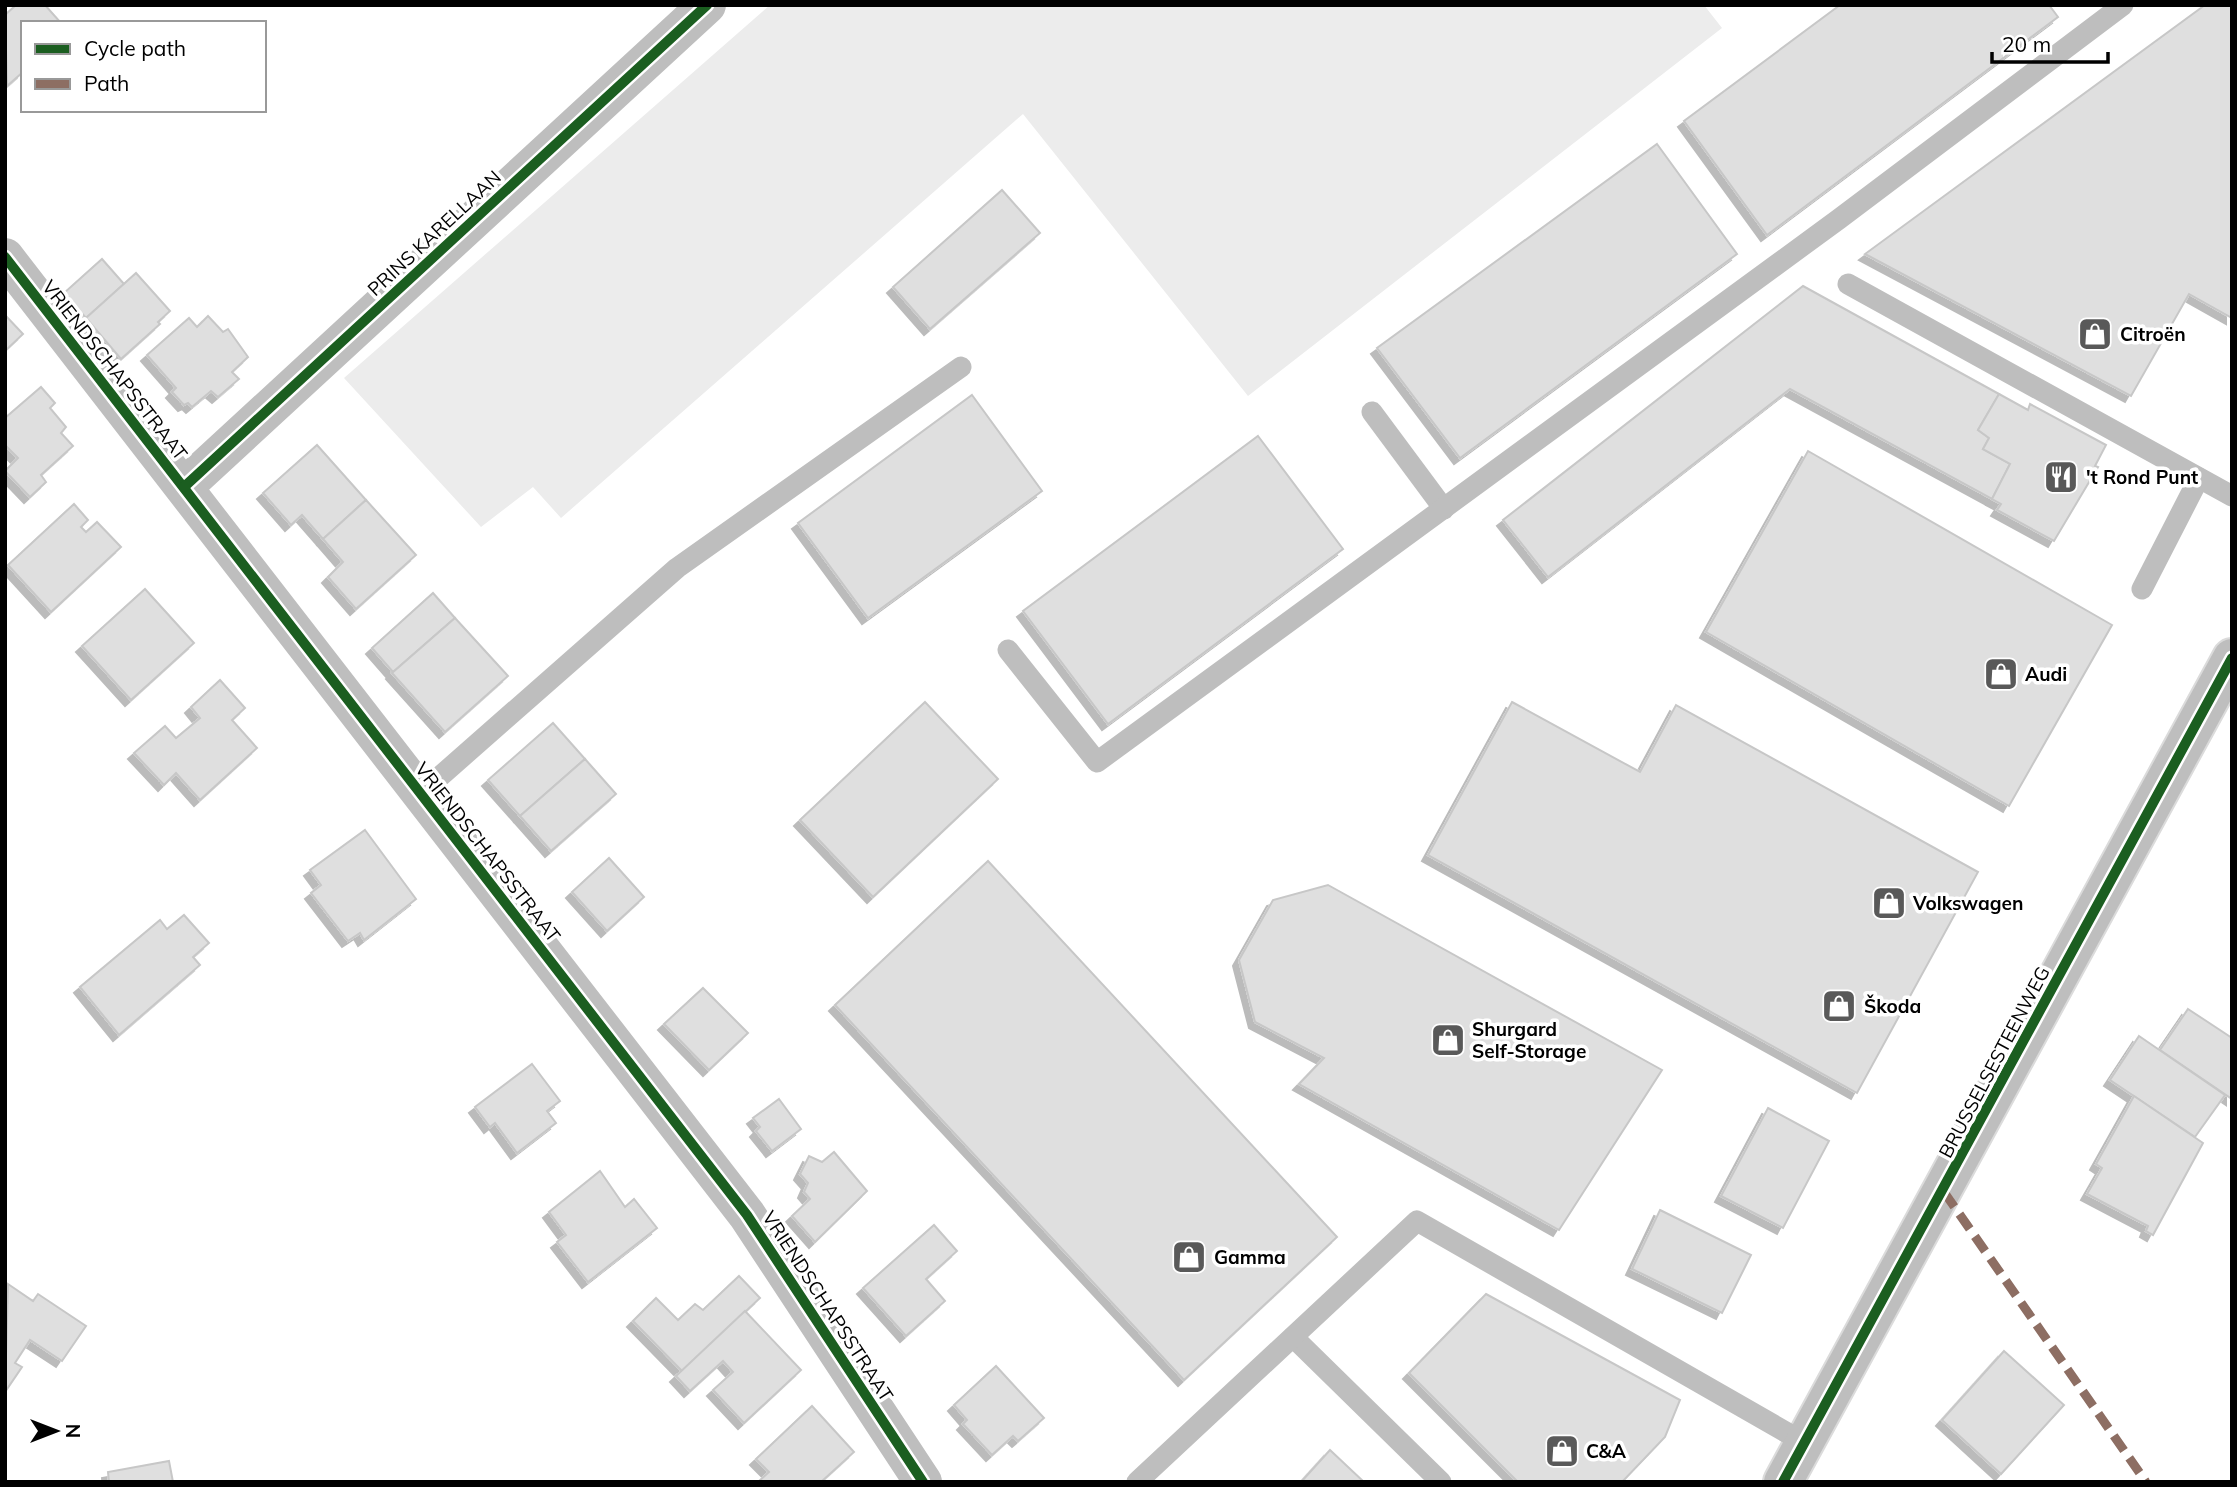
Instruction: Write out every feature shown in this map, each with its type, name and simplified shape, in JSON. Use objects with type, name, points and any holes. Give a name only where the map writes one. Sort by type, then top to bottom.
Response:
[{"type":"street","name":"PRINS KARELLAAN","points":[[184,487],[707,5]]},
{"type":"street","name":"VRIENDSCHAPSSTRAAT","points":[[5,257],[747,1215],[923,1482]]},
{"type":"street","name":"BRUSSELSESTEENWEG","points":[[1783,1482],[2232,658]]},
{"type":"lane","points":[[1008,650],[1097,762],[1444,509],[2123,5]]},
{"type":"lane","points":[[1848,284],[2232,496]]},
{"type":"lane","points":[[420,794],[677,568],[961,367]]},
{"type":"lane","points":[[1372,412],[1444,509]]},
{"type":"lane","points":[[2142,589],[2199,478]]},
{"type":"lane","points":[[1138,1482],[1417,1222],[1805,1443]]},
{"type":"lane","points":[[1293,1337],[1441,1482]]},
{"type":"shaded area","points":[[770,5],[1704,5],[1722,28],[1248,396],[1023,114],[561,518],[533,487],[481,527],[344,378]]},
{"type":"building","points":[[16,5],[45,5],[59,21],[21,21],[21,74],[7,86],[5,15]]},
{"type":"building","points":[[1840,5],[2049,5],[2058,17],[1767,235],[1684,121]]},
{"type":"building","points":[[2205,5],[2232,5],[2232,318],[2189,294],[2131,396],[1865,254]]},
{"type":"building","points":[[1657,144],[1737,254],[1460,458],[1377,348]]},
{"type":"building","points":[[1002,190],[1040,233],[930,329],[893,287]]},
{"type":"building","points":[[102,259],[124,284],[86,318],[64,293]]},
{"type":"building","points":[[136,273],[170,311],[158,322],[160,324],[121,359],[86,318]]},
{"type":"building","points":[[1803,286],[1999,394],[1978,430],[1989,438],[1983,449],[2010,464],[1992,499],[1790,389],[1548,577],[1503,520]]},
{"type":"building","points":[[5,315],[23,334],[5,351]]},
{"type":"building","points":[[208,316],[223,332],[228,329],[248,357],[232,372],[239,379],[218,397],[211,391],[192,407],[188,403],[184,405],[172,392],[176,388],[147,355],[189,318],[197,327]]},
{"type":"building","points":[[41,387],[55,403],[50,408],[66,427],[61,433],[73,446],[41,475],[46,482],[30,497],[5,471],[18,458],[5,445],[5,418]]},
{"type":"building","points":[[1999,394],[2028,410],[2030,404],[2106,445],[2095,466],[2098,467],[2054,541],[1997,510],[2001,504],[1992,499],[2010,464],[1983,449],[1989,438],[1978,430]]},
{"type":"building","points":[[972,395],[1042,491],[868,618],[798,523]]},
{"type":"building","points":[[1258,436],[1343,549],[1108,724],[1023,611]]},
{"type":"building","points":[[317,445],[366,500],[323,539],[302,515],[291,525],[263,493]]},
{"type":"building","points":[[1808,451],[2112,625],[2009,806],[1706,632]]},
{"type":"building","points":[[366,500],[416,555],[356,609],[328,577],[343,562],[323,539]]},
{"type":"building","points":[[74,504],[88,520],[81,527],[86,532],[97,522],[121,547],[51,612],[8,565]]},
{"type":"building","points":[[145,589],[194,643],[131,700],[82,646]]},
{"type":"building","points":[[433,593],[455,618],[393,672],[372,648]]},
{"type":"building","points":[[455,618],[508,676],[445,732],[392,673]]},
{"type":"building","points":[[220,680],[245,708],[232,720],[257,748],[200,800],[176,773],[164,785],[134,753],[165,726],[176,738],[200,718],[191,707]]},
{"type":"building","points":[[925,702],[998,779],[873,897],[800,820]]},
{"type":"building","points":[[1512,702],[1640,772],[1676,705],[1978,872],[1857,1093],[1428,855]]},
{"type":"building","points":[[553,723],[585,759],[520,816],[488,780]]},
{"type":"building","points":[[585,759],[616,794],[551,851],[520,816]]},
{"type":"building","points":[[365,830],[416,899],[364,940],[360,933],[348,941],[311,893],[321,885],[310,870]]},
{"type":"building","points":[[609,858],[644,897],[607,931],[572,892]]},
{"type":"building","points":[[988,861],[1337,1237],[1184,1380],[835,1005]]},
{"type":"building","name":"Shurgard Self-Storage","points":[[1328,885],[1662,1070],[1559,1230],[1299,1084],[1324,1058],[1255,1022],[1239,960],[1273,900]]},
{"type":"building","points":[[184,915],[209,943],[193,957],[200,965],[119,1035],[80,987],[160,920],[167,929]]},
{"type":"building","points":[[703,988],[748,1033],[709,1070],[664,1024]]},
{"type":"building","points":[[2188,1009],[2232,1038],[2232,1099],[2160,1050]]},
{"type":"building","points":[[2139,1036],[2225,1095],[2195,1137],[2110,1080]]},
{"type":"building","points":[[532,1064],[560,1101],[547,1111],[556,1123],[517,1153],[495,1123],[490,1127],[475,1107]]},
{"type":"building","points":[[2134,1096],[2203,1143],[2153,1235],[2146,1231],[2148,1226],[2087,1194],[2102,1168],[2096,1164]]},
{"type":"building","points":[[779,1099],[801,1129],[772,1151],[756,1131],[760,1127],[753,1118]]},
{"type":"building","points":[[1768,1108],[1829,1141],[1783,1228],[1721,1196]]},
{"type":"building","points":[[834,1152],[867,1191],[815,1242],[792,1216],[810,1199],[804,1192],[808,1183],[800,1174],[809,1156],[822,1162]]},
{"type":"building","points":[[600,1171],[625,1207],[634,1199],[657,1228],[588,1282],[557,1242],[566,1235],[549,1212]]},
{"type":"building","points":[[1660,1210],[1751,1255],[1722,1313],[1632,1269]]},
{"type":"building","points":[[934,1225],[957,1251],[926,1279],[945,1301],[906,1336],[863,1288]]},
{"type":"building","points":[[739,1276],[760,1298],[682,1371],[633,1321],[656,1298],[678,1320],[695,1304],[703,1310]]},
{"type":"building","points":[[8,1284],[33,1301],[38,1294],[86,1326],[62,1361],[30,1340],[15,1363],[22,1367],[5,1392]]},
{"type":"building","points":[[1486,1294],[1680,1400],[1665,1437],[1622,1482],[1518,1482],[1409,1373]]},
{"type":"building","points":[[745,1311],[801,1370],[744,1423],[713,1390],[733,1372],[723,1361],[690,1391],[676,1376]]},
{"type":"building","points":[[2004,1351],[2064,1405],[2001,1474],[1942,1420]]},
{"type":"building","points":[[996,1366],[1044,1418],[1018,1441],[1013,1436],[992,1455],[963,1424],[967,1420],[954,1405]]},
{"type":"building","points":[[812,1406],[854,1452],[821,1482],[758,1482],[769,1472],[756,1459]]},
{"type":"building","points":[[1330,1450],[1364,1482],[1301,1482]]},
{"type":"building","points":[[169,1461],[173,1482],[109,1482],[108,1472]]},
{"type":"marked path","points":[[1944,1192],[2146,1482]]},
{"type":"cycle path","points":[[184,487],[707,5]]},
{"type":"cycle path","points":[[5,257],[747,1215],[923,1482]]},
{"type":"cycle path","points":[[1783,1482],[2232,658]]},
{"type":"place","name":"Citroën","points":[[2095,334]]},
{"type":"place","name":"'t Rond Punt","points":[[2061,477]]},
{"type":"place","name":"Audi","points":[[2001,674]]},
{"type":"place","name":"Volkswagen","points":[[1889,903]]},
{"type":"place","name":"Škoda","points":[[1839,1006]]},
{"type":"place","name":"Shurgard Self-Storage","points":[[1448,1040]]},
{"type":"place","name":"Gamma","points":[[1189,1257]]},
{"type":"place","name":"C&A","points":[[1562,1451]]}]
